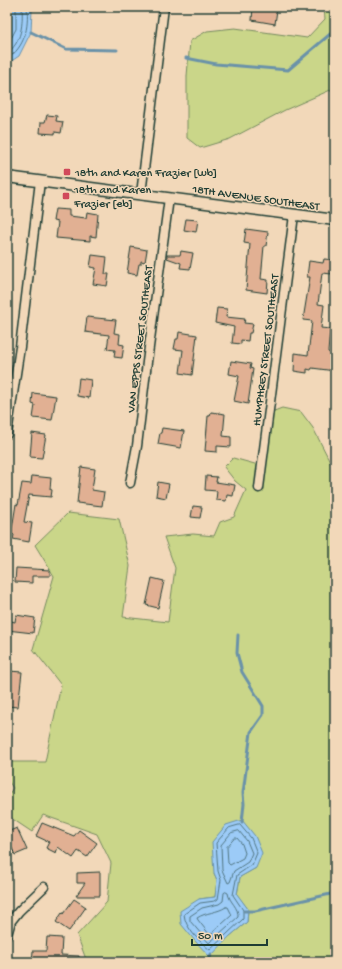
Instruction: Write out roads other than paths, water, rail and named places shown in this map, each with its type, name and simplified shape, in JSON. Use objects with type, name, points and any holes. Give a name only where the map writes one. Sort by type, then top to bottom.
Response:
[{"type":"street","points":[[141,194],[164,7]]},
{"type":"street","name":"18TH AVENUE SOUTHEAST","points":[[7,177],[40,180],[335,220]]},
{"type":"street","points":[[7,434],[20,347],[40,180]]},
{"type":"street","name":"VAN EPPS STREET SOUTHEAST","points":[[130,483],[137,446],[170,198]]},
{"type":"street","name":"HUMPHREY STREET SOUTHEAST","points":[[259,488],[294,215]]},
{"type":"street","points":[[7,935],[9,920],[44,888]]},
{"type":"water","points":[[7,7],[30,7],[32,10],[31,32],[19,56],[7,64]]},
{"type":"water","points":[[242,820],[255,836],[262,853],[256,868],[240,877],[237,894],[248,909],[247,922],[230,936],[210,957],[181,924],[180,911],[199,899],[215,897],[217,880],[214,873],[212,842],[226,825]]},
{"type":"waterway","points":[[186,58],[216,64],[288,70],[335,30]]},
{"type":"waterway","points":[[31,32],[66,49],[117,50]]},
{"type":"waterway","points":[[238,635],[237,653],[242,672],[263,706],[263,715],[251,732],[243,793],[244,804],[242,822]]},
{"type":"waterway","points":[[244,911],[255,911],[335,893]]},
{"type":"waterway","points":[[209,962],[211,954]]},
{"type":"place","name":"18th and Karen Frazier [wb]","points":[[67,172]]},
{"type":"place","name":"18th and Karen Frazier [eb]","points":[[66,196]]}]
